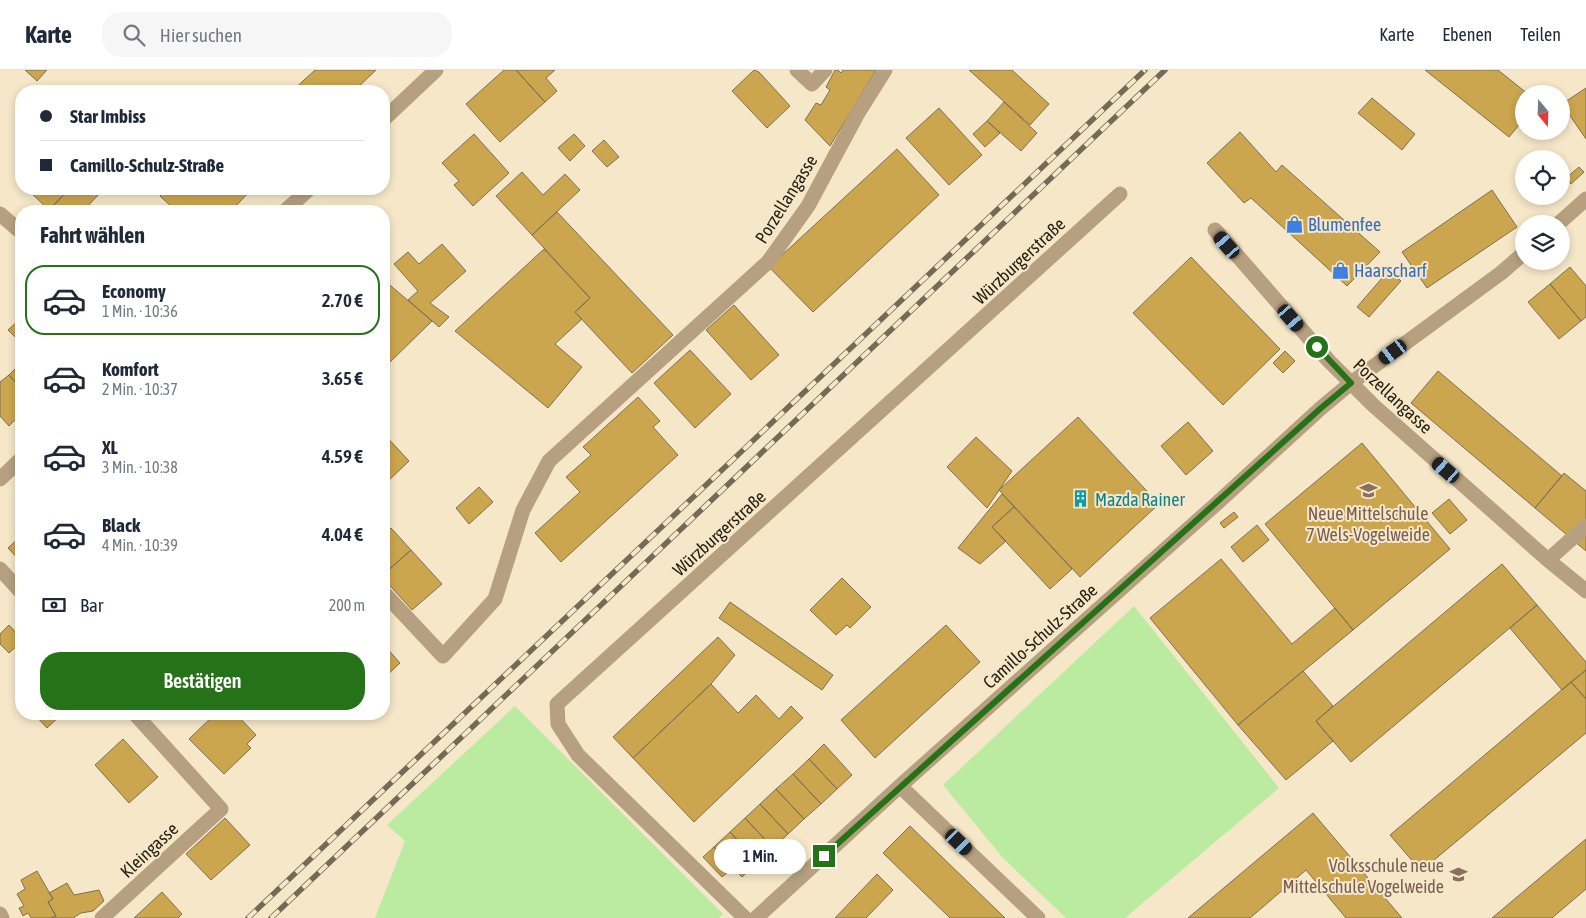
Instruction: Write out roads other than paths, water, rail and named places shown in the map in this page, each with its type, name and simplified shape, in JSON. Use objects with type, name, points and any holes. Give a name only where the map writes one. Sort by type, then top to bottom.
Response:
[{"type":"street","points":[[390,113],[436,70]]},
{"type":"street","points":[[797,70],[812,84],[825,70]]},
{"type":"street","name":"Porzellangasse","points":[[390,599],[443,656],[495,599],[523,510],[549,461],[768,262],[808,206],[858,113],[885,70]]},
{"type":"street","name":"Würzburgerstraße","points":[[745,918],[578,755],[558,724],[557,704],[1120,194]]},
{"type":"street","points":[[292,205],[302,195]]},
{"type":"street","points":[[1568,215],[1586,200]]},
{"type":"street","points":[[0,214],[15,227]]},
{"type":"street","name":"Porzellangasse","points":[[1215,230],[1329,361],[1373,405],[1548,560],[1586,591]]},
{"type":"street","name":"Camillo-Schulz-Straße","points":[[756,918],[1321,408],[1351,383],[1515,261]]},
{"type":"street","points":[[0,479],[15,465]]},
{"type":"street","points":[[1548,560],[1586,526]]},
{"type":"street","points":[[0,569],[15,585]]},
{"type":"street","name":"Kleingasse","points":[[102,918],[221,809],[140,720]]},
{"type":"street","points":[[900,786],[1038,918]]},
{"type":"street","points":[[0,914],[2,918]]},
{"type":"railway","points":[[248,918],[1145,70]]},
{"type":"railway","points":[[271,918],[1165,70]]},
{"type":"place","name":"Blumenfee","points":[[1294,224]]},
{"type":"place","name":"Haarscharf","points":[[1340,270]]},
{"type":"place","name":"Neue Mittelschule 7 Wels-Vogelweide","points":[[1368,490]]},
{"type":"place","name":"Mazda Rainer","points":[[1081,499]]},
{"type":"place","name":"Volksschule neue Mittelschule Vogelweide","points":[[1458,875]]}]
